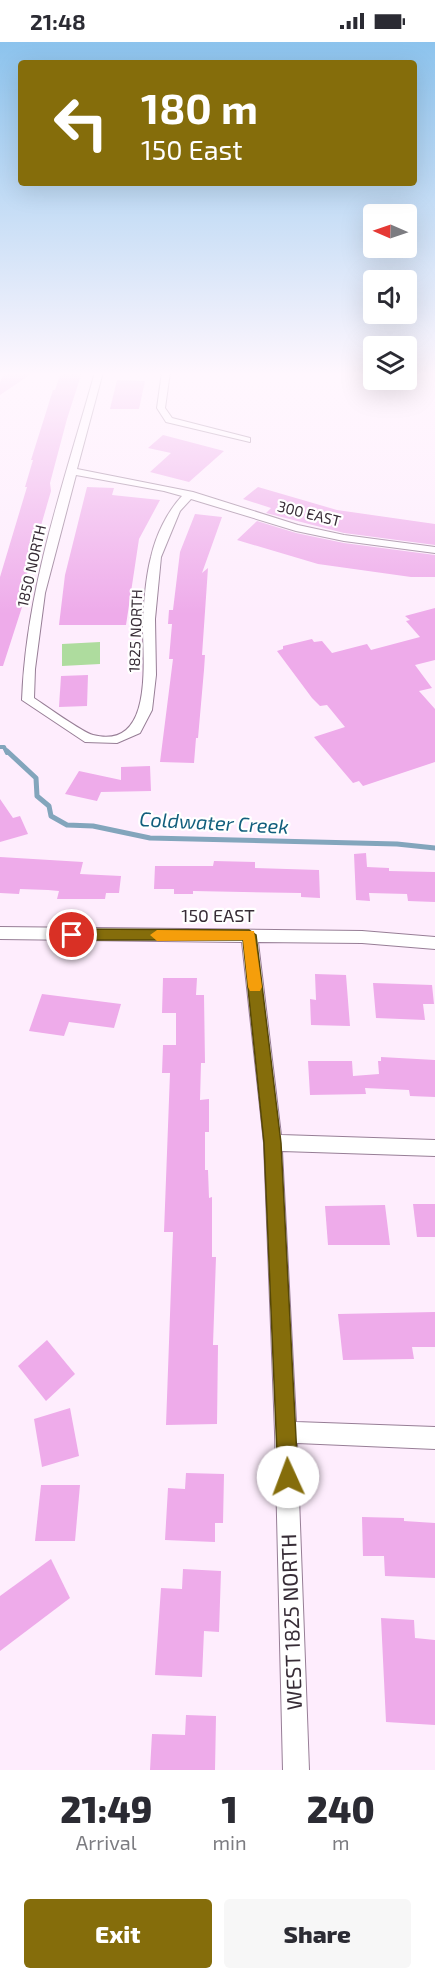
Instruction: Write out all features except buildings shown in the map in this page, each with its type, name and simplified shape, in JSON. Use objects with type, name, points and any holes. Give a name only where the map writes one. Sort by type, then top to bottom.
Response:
[{"type":"street","name":"1850 NORTH","points":[[77,453],[39,593],[29,669],[28,700],[90,739]]},
{"type":"street","name":"300 EAST","points":[[72,471],[190,494],[296,528],[344,538],[435,549]]},
{"type":"street","name":"1825 NORTH","points":[[90,739],[117,739],[135,730],[146,710],[150,675],[149,619],[156,557],[175,510],[190,494]]},
{"type":"street","name":"150 EAST","points":[[0,933],[96,936],[362,937],[435,943]]},
{"type":"street","name":"WEST 1825 NORTH","points":[[249,935],[273,1143],[286,1432],[296,1770]]},
{"type":"street","points":[[273,1143],[435,1148]]},
{"type":"street","points":[[286,1432],[435,1438]]},
{"type":"green space","points":[[100,642],[100,664],[62,666],[62,644]]},
{"type":"waterway","name":"Coldwater Creek","points":[[0,747],[4,747],[7,753]]},
{"type":"waterway","name":"Coldwater Creek","points":[[7,751],[36,778],[37,796],[49,806],[51,816],[67,825],[93,826],[150,838],[397,844],[435,848]]},
{"type":"slow traffic","points":[[157,935],[249,935],[255,987]]},
{"type":"route","points":[[72,935],[249,935],[273,1143],[288,1477]]}]
